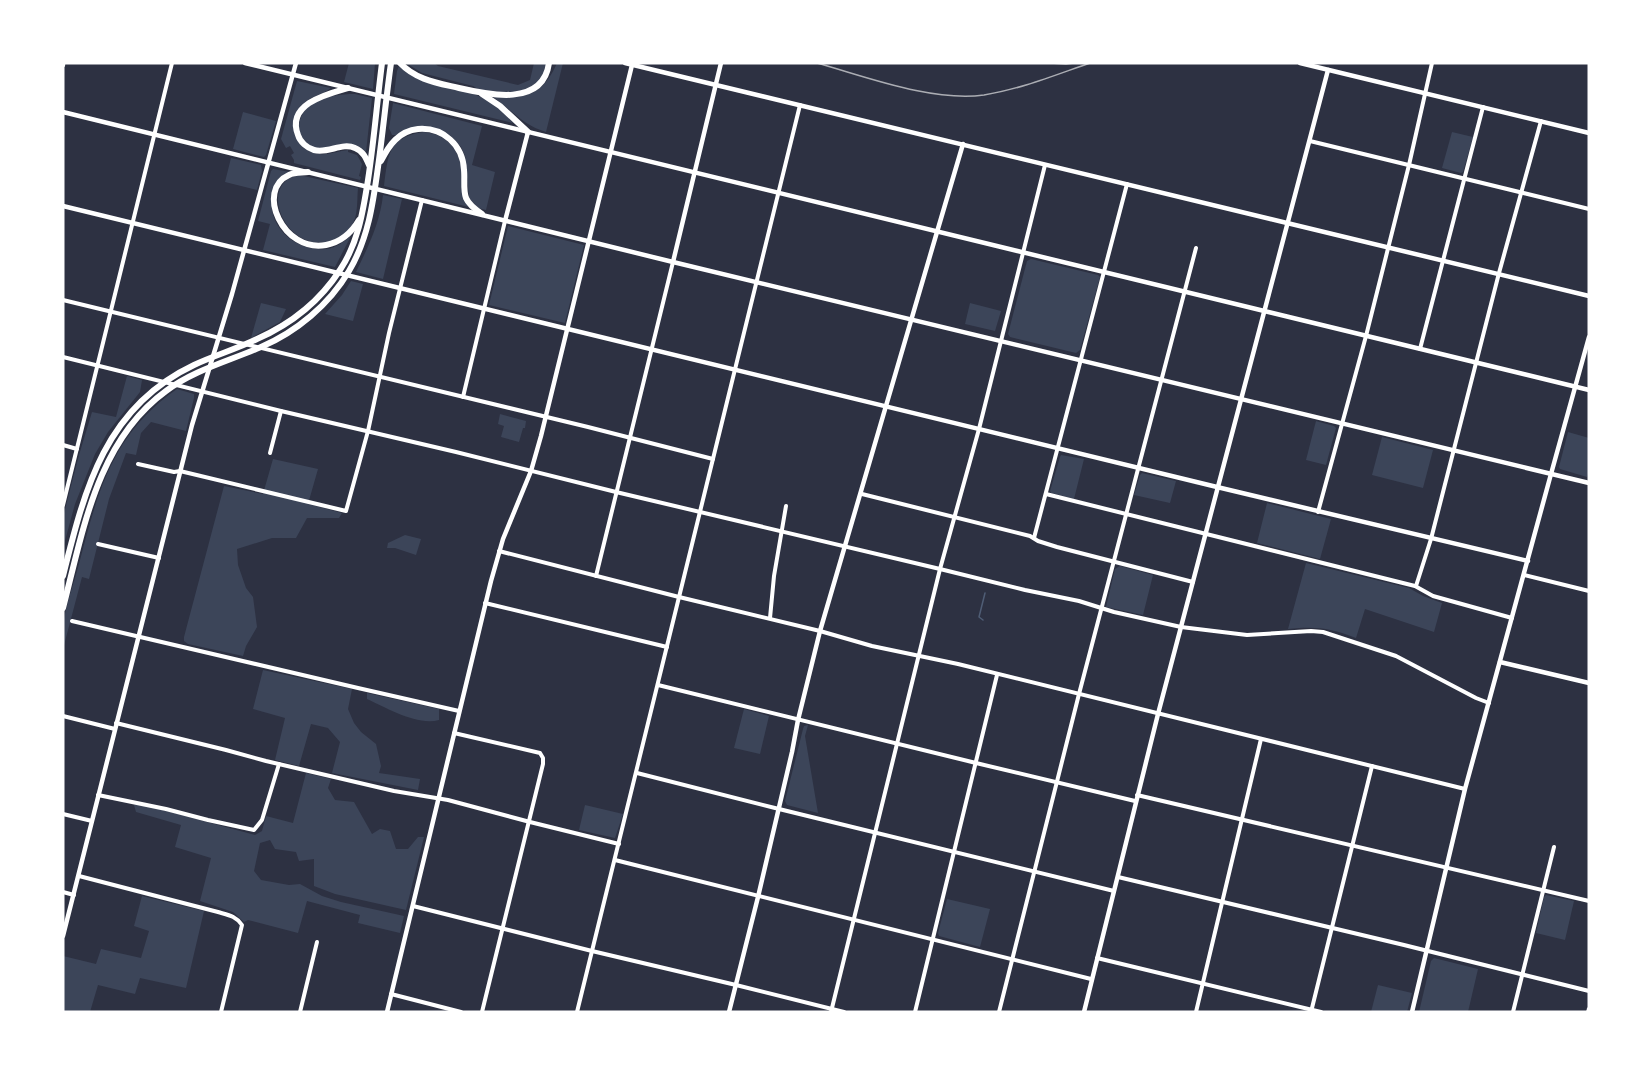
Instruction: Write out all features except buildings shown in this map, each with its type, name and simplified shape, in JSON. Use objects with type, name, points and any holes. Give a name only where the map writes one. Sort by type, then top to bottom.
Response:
[{"type":"highway","points":[[63,576],[76,523],[96,468],[110,440],[135,407],[176,374],[258,339],[293,319],[308,308],[340,270],[355,241],[362,214],[370,168],[382,63]]},
{"type":"highway","points":[[63,608],[84,525],[99,480],[117,444],[141,413],[165,391],[189,377],[261,347],[298,327],[339,285],[357,256],[373,205],[391,63]]},
{"type":"highway","points":[[400,63],[426,80],[476,92],[502,95],[531,90],[537,86],[554,63]]},
{"type":"highway","points":[[547,74],[549,63]]},
{"type":"highway","points":[[348,88],[309,102],[297,118],[297,132],[302,142],[314,150],[324,151],[349,146],[358,149],[365,155],[370,168]]},
{"type":"highway","points":[[476,92],[500,106],[528,132]]},
{"type":"highway","points":[[378,169],[392,143],[404,133],[418,129],[439,132],[459,150],[464,168],[466,198],[471,206],[482,214]]},
{"type":"highway","points":[[308,172],[286,177],[276,189],[274,202],[277,216],[293,237],[311,245],[331,244],[350,232],[362,214]]},
{"type":"street","points":[[63,505],[172,63]]},
{"type":"street","points":[[245,63],[1589,390]]},
{"type":"street","points":[[63,936],[180,471],[296,63]]},
{"type":"street","points":[[626,63],[1589,296]]},
{"type":"street","points":[[596,576],[721,63]]},
{"type":"street","points":[[1300,63],[1589,133]]},
{"type":"street","points":[[1084,1012],[1136,798],[1329,63]]},
{"type":"street","points":[[1318,512],[1366,336],[1432,63]]},
{"type":"street","points":[[387,1012],[485,603],[499,551],[531,471],[546,417],[632,65]]},
{"type":"street","points":[[577,1012],[800,105]]},
{"type":"street","points":[[1420,349],[1483,107]]},
{"type":"street","points":[[63,112],[672,262],[1589,483]]},
{"type":"street","points":[[1416,586],[1431,538],[1499,273],[1541,121]]},
{"type":"street","points":[[463,397],[528,132]]},
{"type":"street","points":[[1310,141],[1589,209]]},
{"type":"street","points":[[729,1012],[820,631],[963,144]]},
{"type":"street","points":[[832,1011],[918,655],[953,517],[979,429],[1045,165]]},
{"type":"street","points":[[1034,538],[1127,184]]},
{"type":"street","points":[[138,464],[174,472],[180,471],[346,511],[368,431],[399,287],[422,200]]},
{"type":"street","points":[[63,206],[1217,488],[1528,561]]},
{"type":"street","points":[[999,1012],[1125,514],[1196,248]]},
{"type":"street","points":[[63,300],[712,459]]},
{"type":"street","points":[[1412,1012],[1465,789],[1589,337]]},
{"type":"street","points":[[63,357],[1181,627],[1247,635],[1323,632],[1396,656],[1489,703]]},
{"type":"street","points":[[270,453],[281,411]]},
{"type":"street","points":[[63,445],[77,448]]},
{"type":"street","points":[[861,494],[1193,582]]},
{"type":"street","points":[[1046,494],[1416,586],[1433,596],[1512,618]]},
{"type":"street","points":[[770,618],[774,576],[786,506]]},
{"type":"street","points":[[98,543],[159,558]]},
{"type":"street","points":[[499,551],[770,618],[872,646],[918,655],[1465,789]]},
{"type":"street","points":[[1524,575],[1589,591]]},
{"type":"street","points":[[485,603],[667,647]]},
{"type":"street","points":[[72,621],[459,711]]},
{"type":"street","points":[[1500,662],[1589,683]]},
{"type":"street","points":[[915,1012],[997,675]]},
{"type":"street","points":[[658,684],[1056,783],[1241,819],[1589,901]]},
{"type":"street","points":[[63,716],[115,729]]},
{"type":"street","points":[[116,723],[394,791],[438,798],[619,844]]},
{"type":"street","points":[[454,733],[540,753],[543,758],[530,822],[482,1012]]},
{"type":"street","points":[[1196,1012],[1261,739]]},
{"type":"street","points":[[98,795],[166,808],[217,823],[254,830],[262,820],[279,764]]},
{"type":"street","points":[[1312,1011],[1372,766]]},
{"type":"street","points":[[637,773],[1114,891]]},
{"type":"street","points":[[63,814],[92,821]]},
{"type":"street","points":[[1513,1012],[1554,847]]},
{"type":"street","points":[[615,860],[1091,979]]},
{"type":"street","points":[[79,876],[232,916],[242,925],[221,1012]]},
{"type":"street","points":[[1118,877],[1589,991]]},
{"type":"street","points":[[63,892],[74,895]]},
{"type":"street","points":[[413,906],[736,985],[832,1011],[844,1012]]},
{"type":"street","points":[[300,1012],[317,942]]},
{"type":"street","points":[[1097,958],[1321,1012]]},
{"type":"street","points":[[391,994],[461,1012]]},
{"type":"shaded area","points":[[349,63],[375,63],[373,89],[344,82]]},
{"type":"shaded area","points":[[406,63],[434,63],[438,66],[518,85],[530,80],[534,63],[547,63],[544,74],[528,88],[517,92],[493,93],[422,73]]},
{"type":"shaded area","points":[[557,63],[563,63],[546,132],[524,121],[492,96],[514,97],[532,93],[546,82]]},
{"type":"shaded area","points":[[399,66],[409,74],[429,83],[486,99],[499,108],[513,123],[394,94]]},
{"type":"shaded area","points":[[297,81],[331,88],[306,101],[299,108],[295,115],[294,130],[299,143],[311,152],[319,154],[348,150],[357,155],[362,164],[360,180],[294,163],[291,155],[294,153],[290,146],[286,148],[281,139]]},
{"type":"shaded area","points":[[355,94],[372,98],[366,152],[359,147],[321,148],[307,144],[302,138],[299,122],[308,107],[329,97]]},
{"type":"shaded area","points":[[393,103],[482,126],[472,165],[495,172],[486,210],[478,208],[469,198],[465,156],[461,147],[451,136],[425,126],[392,135],[389,128]]},
{"type":"shaded area","points":[[243,112],[276,121],[264,157],[233,149]]},
{"type":"shaded area","points":[[424,132],[437,135],[454,149],[463,170],[469,207],[384,186],[392,149],[403,138]]},
{"type":"shaded area","points":[[1452,132],[1473,137],[1461,173],[1442,168]]},
{"type":"shaded area","points":[[231,158],[261,165],[262,171],[257,190],[225,182]]},
{"type":"shaded area","points":[[273,169],[290,172],[278,183],[272,207],[277,225],[283,233],[299,244],[317,249],[336,246],[351,236],[335,267],[263,250],[270,224],[258,221]]},
{"type":"shaded area","points":[[299,175],[358,188],[355,217],[352,225],[344,234],[330,241],[314,242],[301,237],[290,228],[282,216],[278,203],[280,191],[286,181]]},
{"type":"shaded area","points":[[383,195],[402,199],[383,279],[356,272],[376,225]]},
{"type":"shaded area","points":[[508,226],[584,245],[565,323],[489,305]]},
{"type":"shaded area","points":[[1031,259],[1100,277],[1080,350],[1076,353],[1010,337],[1008,334],[1027,261]]},
{"type":"shaded area","points":[[351,281],[363,284],[353,321],[325,314],[342,295]]},
{"type":"shaded area","points":[[261,303],[286,309],[280,322],[251,338]]},
{"type":"shaded area","points":[[970,303],[1001,311],[995,331],[965,324]]},
{"type":"shaded area","points":[[127,376],[142,380],[140,392],[108,432],[95,454],[75,504],[63,548],[63,517],[92,412],[116,417]]},
{"type":"shaded area","points":[[177,389],[194,394],[186,431],[151,422],[141,433],[136,455],[126,453],[109,499],[89,579],[82,577],[63,649],[64,619],[101,488],[122,445],[137,425],[155,406]]},
{"type":"shaded area","points":[[500,414],[526,421],[519,442],[501,437],[504,426],[498,424]]},
{"type":"shaded area","points":[[1316,421],[1336,428],[1326,465],[1306,460]]},
{"type":"shaded area","points":[[1568,432],[1589,438],[1587,477],[1559,467]]},
{"type":"shaded area","points":[[1382,437],[1433,450],[1423,488],[1372,475]]},
{"type":"shaded area","points":[[1061,455],[1084,459],[1074,499],[1050,491]]},
{"type":"shaded area","points":[[273,459],[318,469],[308,504],[342,513],[339,518],[307,518],[296,538],[272,538],[237,549],[238,565],[246,588],[253,597],[257,627],[243,656],[188,644],[184,641],[184,637],[224,486],[263,494]]},
{"type":"shaded area","points":[[1142,473],[1176,481],[1170,503],[1134,495]]},
{"type":"shaded area","points":[[1267,503],[1331,519],[1320,559],[1257,543]]},
{"type":"shaded area","points":[[405,535],[421,539],[416,555],[395,548],[387,548],[388,543]]},
{"type":"shaded area","points":[[1306,563],[1409,588],[1442,603],[1434,632],[1365,609],[1356,638],[1323,629],[1288,629]]},
{"type":"shaded area","points":[[1120,566],[1153,575],[1143,615],[1106,607],[1115,569]]},
{"type":"shaded area","points":[[263,670],[352,689],[348,709],[361,732],[376,744],[381,766],[379,773],[420,779],[418,790],[332,773],[340,742],[328,728],[311,724],[299,766],[275,760],[285,718],[253,709]]},
{"type":"shaded area","points":[[367,693],[439,709],[439,720],[421,721],[402,715],[367,699]]},
{"type":"shaded area","points":[[744,709],[769,716],[760,754],[734,748]]},
{"type":"shaded area","points":[[808,725],[805,736],[818,813],[787,805],[785,801],[803,729]]},
{"type":"shaded area","points":[[306,773],[331,779],[328,788],[335,800],[354,802],[372,834],[380,829],[390,831],[396,849],[408,849],[418,837],[424,837],[406,910],[335,894],[314,886],[314,859],[299,861],[296,852],[275,849],[270,840],[260,843],[254,871],[261,880],[289,885],[300,884],[322,896],[341,902],[404,916],[400,933],[358,923],[360,915],[307,901],[298,933],[248,920],[244,922],[233,912],[200,901],[211,858],[175,847],[181,825],[136,812],[134,805],[141,804],[255,835],[262,831],[266,816],[293,823]]},
{"type":"shaded area","points":[[585,805],[623,814],[615,838],[579,830]]},
{"type":"shaded area","points":[[1546,895],[1574,901],[1565,940],[1536,933]]},
{"type":"shaded area","points":[[142,896],[204,911],[186,988],[140,978],[135,994],[98,985],[90,1012],[63,1012],[63,956],[96,964],[101,949],[141,958],[149,931],[134,926]]},
{"type":"shaded area","points":[[947,899],[990,909],[980,947],[939,936]]},
{"type":"shaded area","points":[[1434,958],[1478,969],[1468,1012],[1419,1012],[1431,961]]},
{"type":"shaded area","points":[[1378,985],[1412,993],[1407,1012],[1371,1012]]},
{"type":"waterway","points":[[983,620],[979,617],[985,593]]},
{"type":"railway","points":[[817,63],[921,92],[964,96],[984,95],[1011,89],[1090,63]]},
{"type":"railway","points":[[1050,63],[1074,63]]}]
